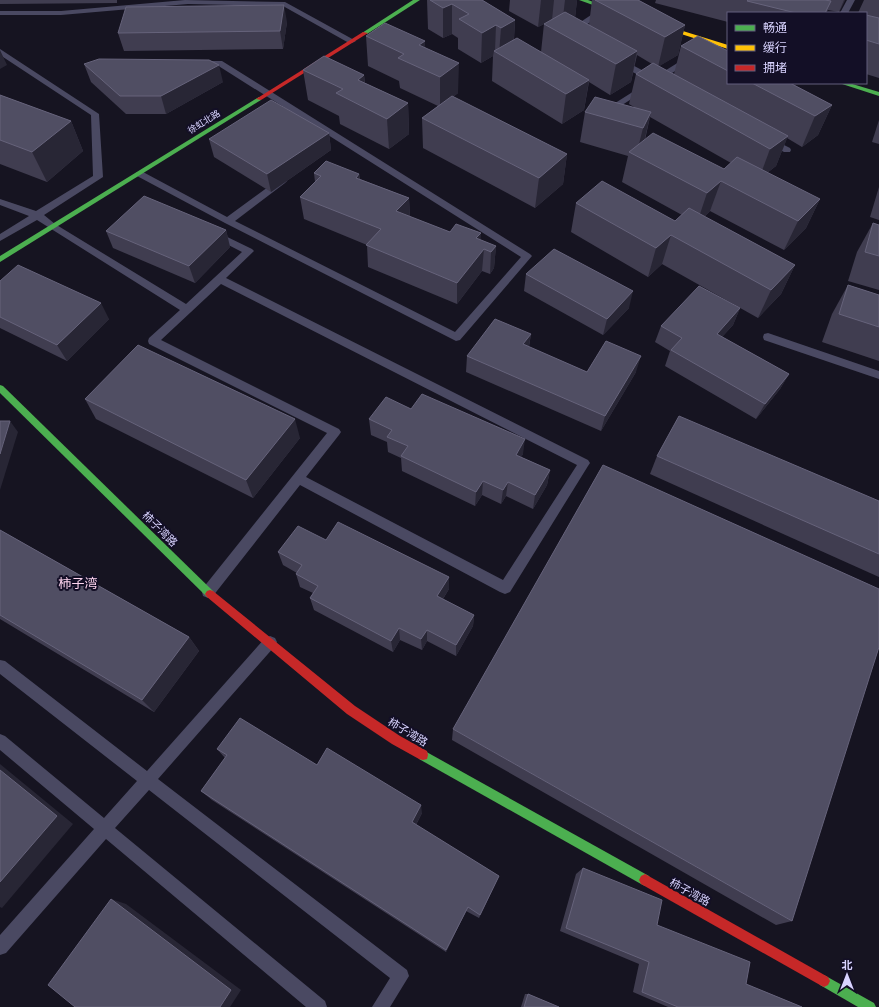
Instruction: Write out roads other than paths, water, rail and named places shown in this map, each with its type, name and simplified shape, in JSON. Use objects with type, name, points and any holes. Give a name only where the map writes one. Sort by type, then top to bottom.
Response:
[{"type":"street","name":"徐虹北路","points":[[0,259],[52,226],[140,174],[417,0]]},
{"type":"street","points":[[582,0],[630,16]]},
{"type":"street","points":[[645,21],[727,47]]},
{"type":"street","points":[[845,84],[879,94]]},
{"type":"street","name":"柿子湾路","points":[[0,388],[208,592],[351,710],[396,740],[870,1007]]},
{"type":"lane","points":[[845,12],[851,0]]},
{"type":"lane","points":[[0,13],[61,13],[188,2],[285,4],[352,41]]},
{"type":"lane","points":[[567,36],[607,8]]},
{"type":"lane","points":[[0,51],[95,114],[98,177],[0,238]]},
{"type":"lane","points":[[596,118],[658,82],[696,55]]},
{"type":"lane","points":[[614,59],[658,82]]},
{"type":"lane","points":[[140,174],[228,221],[456,337],[527,256],[336,142],[219,64],[195,64]]},
{"type":"lane","points":[[759,135],[787,150]]},
{"type":"lane","points":[[228,221],[290,176]]},
{"type":"lane","points":[[0,202],[37,215],[52,226],[187,309]]},
{"type":"lane","points":[[206,229],[249,250],[220,279],[153,340],[335,432],[208,592]]},
{"type":"lane","points":[[220,279],[584,463],[505,588],[298,479]]},
{"type":"lane","points":[[768,337],[879,375]]},
{"type":"lane","points":[[0,947],[270,642]]},
{"type":"lane","points":[[0,666],[146,781],[401,976],[380,1007]]},
{"type":"lane","points":[[0,741],[319,1007]]},
{"type":"district","name":"柿子湾","points":[[78,583]]}]
